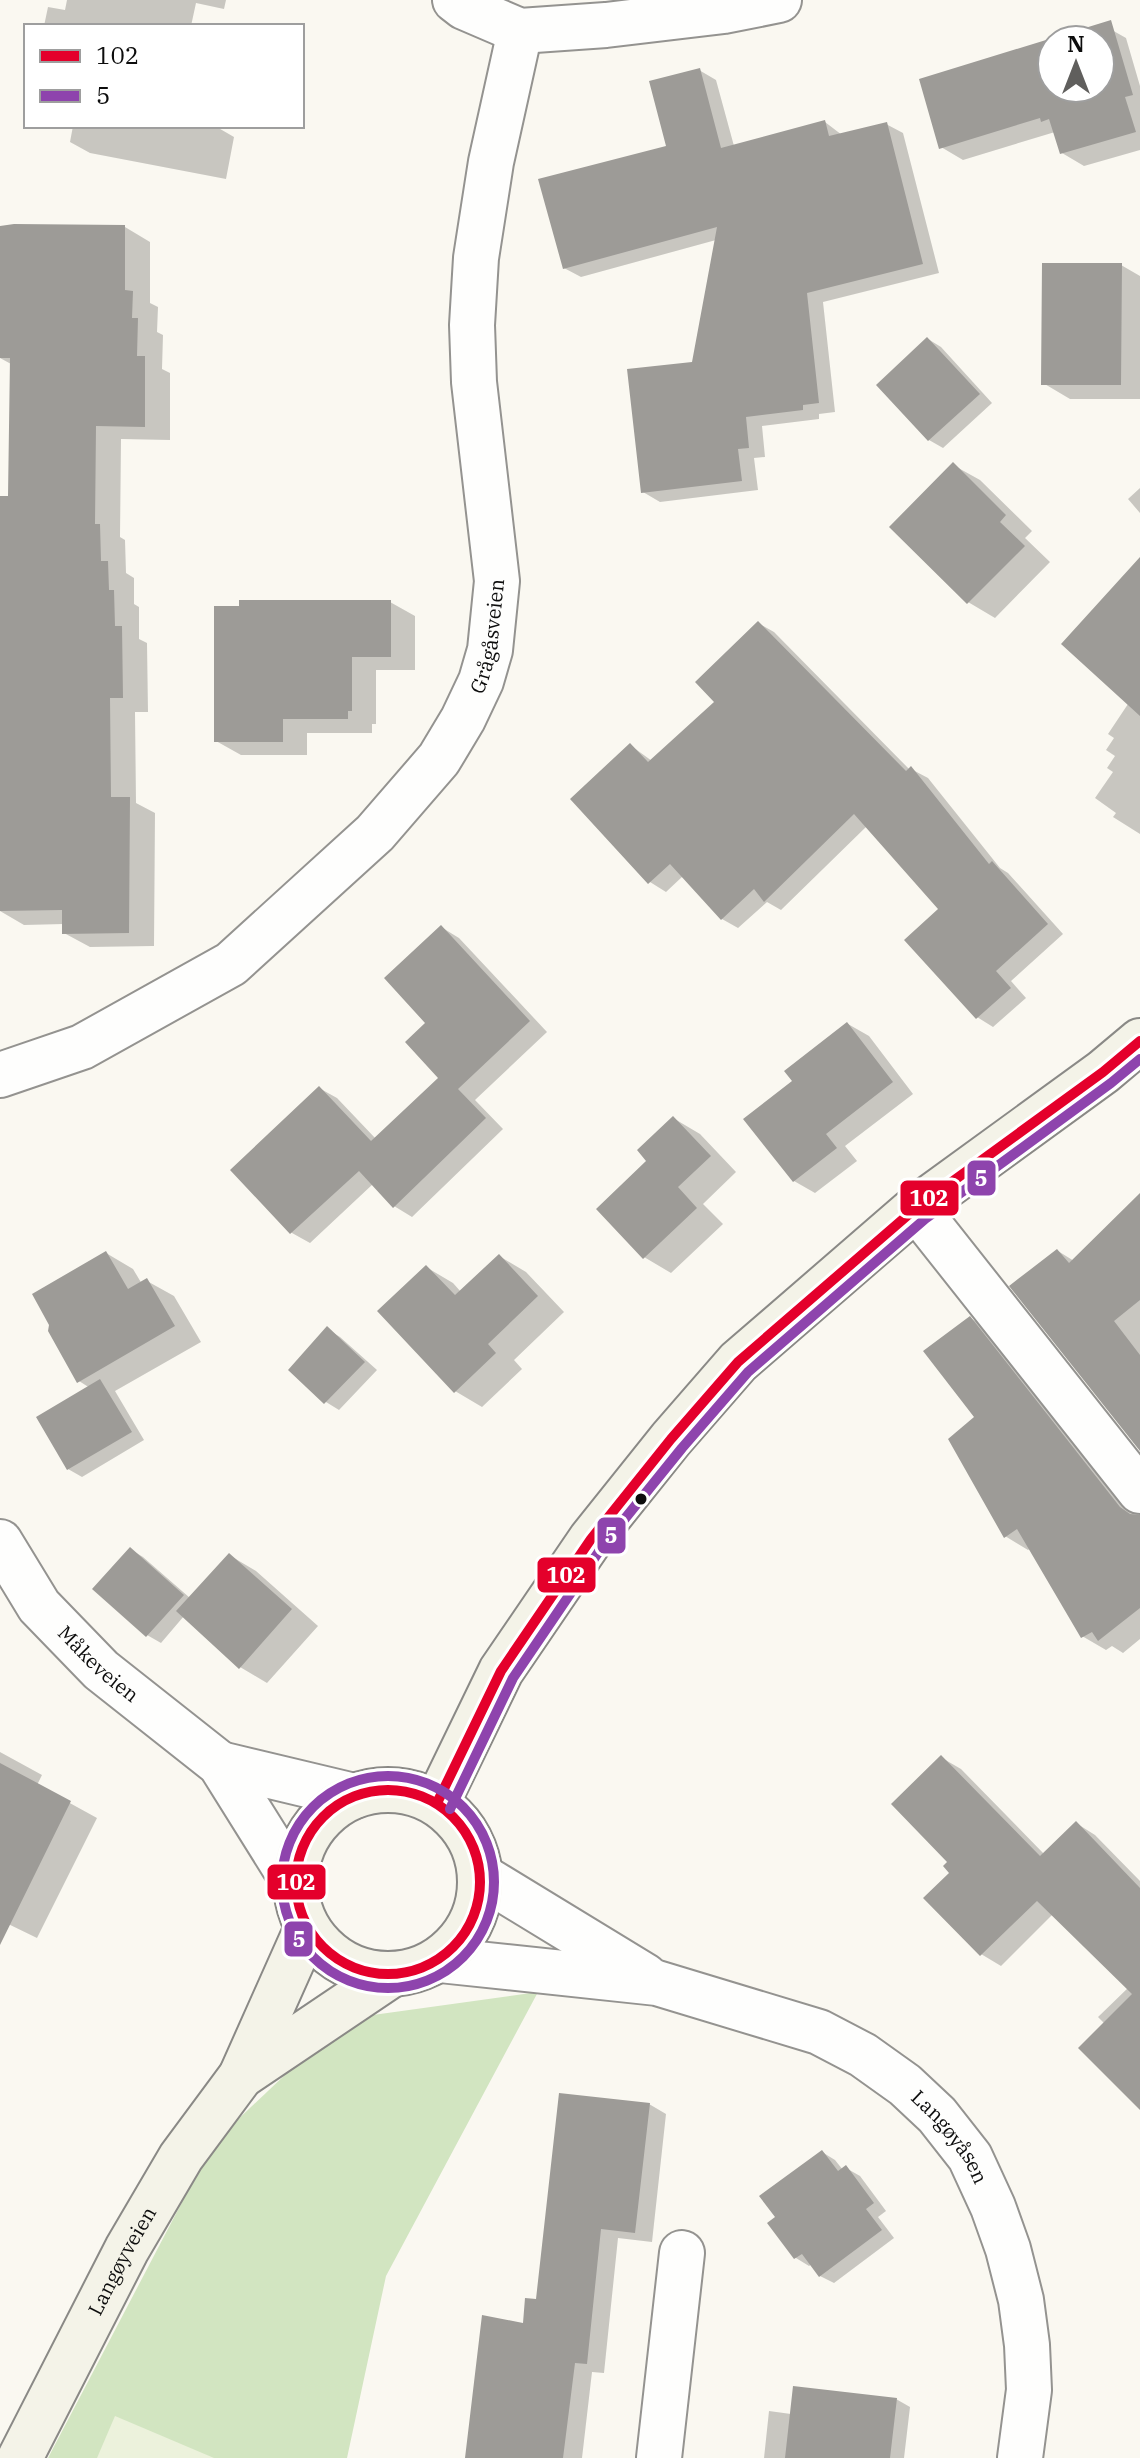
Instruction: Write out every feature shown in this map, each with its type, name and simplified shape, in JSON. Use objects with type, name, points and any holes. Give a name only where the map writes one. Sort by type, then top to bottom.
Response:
[{"type":"main road","points":[[437,1803],[501,1671],[591,1539],[738,1362],[916,1208],[1103,1072],[1140,1041]]},
{"type":"main road","points":[[382,1790],[410,1792],[437,1803],[459,1822],[474,1847],[481,1876],[478,1908],[463,1937],[440,1960],[416,1971],[391,1975],[358,1970],[329,1953],[307,1928],[295,1884],[299,1857],[311,1832],[330,1810],[354,1796],[382,1790]]},
{"type":"main road","name":"Langøyveien","points":[[20,2458],[127,2249],[181,2157],[241,2076],[307,1928]]},
{"type":"main road","name":"Langøyveien","points":[[241,2076],[391,1975]]},
{"type":"street","points":[[455,0],[464,7],[520,31],[606,25],[724,11],[779,0]]},
{"type":"street","name":"Grågåsveien","points":[[0,1075],[82,1047],[231,964],[375,833],[439,759],[463,719],[481,681],[490,650],[497,581],[474,382],[472,325],[476,258],[491,162],[520,31]]},
{"type":"street","points":[[916,1208],[1140,1491]]},
{"type":"street","name":"Måkeveien","points":[[0,1542],[39,1606],[101,1670],[220,1764],[295,1884]]},
{"type":"street","name":"Måkeveien","points":[[220,1764],[354,1796]]},
{"type":"street","name":"Langøyåsen","points":[[481,1876],[657,1983]]},
{"type":"street","name":"Langøyåsen","points":[[440,1960],[657,1983],[819,2032],[863,2055],[905,2085],[937,2115],[970,2157],[1008,2249],[1021,2300],[1029,2390],[1020,2458]]},
{"type":"street","points":[[659,2458],[682,2253]]},
{"type":"green space","points":[[538,1992],[386,2276],[347,2458],[48,2458],[213,2143],[344,2019]]},
{"type":"green space","points":[[115,2416],[214,2458],[97,2458]]},
{"type":"building","points":[[1116,37],[1133,95],[1125,97],[1136,132],[1060,154],[1049,119],[1041,122],[1040,118],[939,149],[919,79],[1036,43],[1036,104],[1116,104]]},
{"type":"building","points":[[700,68],[721,148],[825,120],[829,136],[887,122],[923,264],[807,293],[819,403],[803,405],[803,410],[746,417],[749,448],[738,449],[742,481],[641,493],[627,369],[692,362],[717,227],[563,269],[538,179],[666,146],[649,81]]},
{"type":"building","points":[[125,225],[125,290],[133,291],[132,318],[138,318],[137,356],[145,356],[145,427],[96,426],[95,524],[100,524],[101,561],[108,561],[109,590],[114,590],[115,626],[122,626],[123,698],[110,698],[111,797],[130,797],[129,933],[62,934],[62,910],[0,911],[0,496],[8,496],[10,358],[0,358],[0,226]]},
{"type":"building","points":[[1042,263],[1122,263],[1121,385],[1041,385]]},
{"type":"building","points":[[927,337],[980,394],[928,441],[876,385]]},
{"type":"building","points":[[953,462],[1006,515],[1000,522],[1025,546],[967,604],[889,527]]},
{"type":"building","points":[[1140,557],[1140,716],[1061,644]]},
{"type":"building","points":[[239,600],[391,600],[391,657],[352,657],[352,711],[348,711],[348,719],[283,719],[283,742],[214,742],[214,606],[239,606]]},
{"type":"building","points":[[758,621],[906,771],[911,766],[989,864],[992,861],[1048,924],[996,971],[1011,988],[976,1019],[904,940],[938,909],[854,814],[764,902],[754,889],[721,920],[670,864],[648,884],[570,799],[630,743],[648,762],[714,702],[695,682]]},
{"type":"building","points":[[441,925],[530,1021],[458,1089],[486,1118],[393,1208],[359,1171],[290,1234],[230,1170],[319,1086],[371,1141],[438,1078],[405,1042],[425,1023],[384,978]]},
{"type":"building","points":[[847,1022],[893,1082],[826,1134],[837,1148],[793,1182],[743,1119],[792,1081],[784,1071]]},
{"type":"building","points":[[673,1116],[711,1156],[678,1187],[697,1208],[643,1259],[596,1209],[646,1161],[637,1150]]},
{"type":"building","points":[[1140,1193],[1140,1300],[1114,1321],[1140,1355],[1140,1451],[1009,1286],[1057,1249],[1069,1263]]},
{"type":"building","points":[[106,1251],[128,1289],[147,1278],[175,1326],[77,1383],[48,1331],[49,1325],[32,1294]]},
{"type":"building","points":[[499,1254],[538,1296],[488,1344],[496,1353],[454,1393],[377,1311],[426,1265],[455,1295]]},
{"type":"building","points":[[970,1316],[1120,1507],[1130,1514],[1140,1515],[1140,1608],[1098,1641],[1092,1632],[1081,1638],[1017,1529],[1004,1538],[948,1439],[974,1417],[923,1351]]},
{"type":"building","points":[[327,1326],[365,1362],[324,1404],[288,1370]]},
{"type":"building","points":[[100,1379],[132,1432],[67,1470],[36,1417]]},
{"type":"building","points":[[130,1547],[184,1595],[146,1637],[92,1589]]},
{"type":"building","points":[[229,1553],[292,1609],[239,1669],[176,1611]]},
{"type":"building","points":[[941,1755],[1040,1856],[1076,1821],[1140,1888],[1140,2110],[1078,2048],[1132,1994],[1037,1901],[980,1956],[923,1898],[949,1873],[943,1866],[947,1862],[891,1804]]},
{"type":"building","points":[[0,1763],[71,1801],[0,1945]]},
{"type":"building","points":[[559,2093],[650,2103],[635,2233],[601,2229],[587,2364],[575,2363],[563,2458],[465,2458],[482,2315],[523,2323],[525,2298],[536,2299]]},
{"type":"building","points":[[822,2150],[838,2171],[846,2165],[874,2203],[866,2209],[882,2230],[819,2277],[802,2254],[794,2259],[767,2223],[775,2217],[759,2196]]},
{"type":"building","points":[[793,2386],[897,2398],[890,2458],[785,2458]]},
{"type":"transit line","name":"102","points":[[437,1803],[501,1671],[591,1539],[738,1362],[916,1208],[1103,1072],[1140,1041]]},
{"type":"transit line","name":"5","points":[[450,1809],[513,1678],[602,1547],[748,1372],[925,1219],[1140,1059]]},
{"type":"transit line","name":"5","points":[[388,1776],[429,1784],[463,1807],[486,1841],[494,1882],[486,1923],[463,1957],[429,1980],[388,1988],[347,1980],[313,1957],[290,1923],[282,1882],[290,1841],[313,1807],[347,1784],[388,1776]]},
{"type":"transit line","name":"102","points":[[388,1790],[423,1797],[453,1817],[473,1847],[480,1882],[473,1917],[453,1947],[423,1967],[388,1974],[353,1967],[323,1947],[303,1917],[296,1882],[303,1847],[323,1817],[353,1797],[388,1790]]}]
